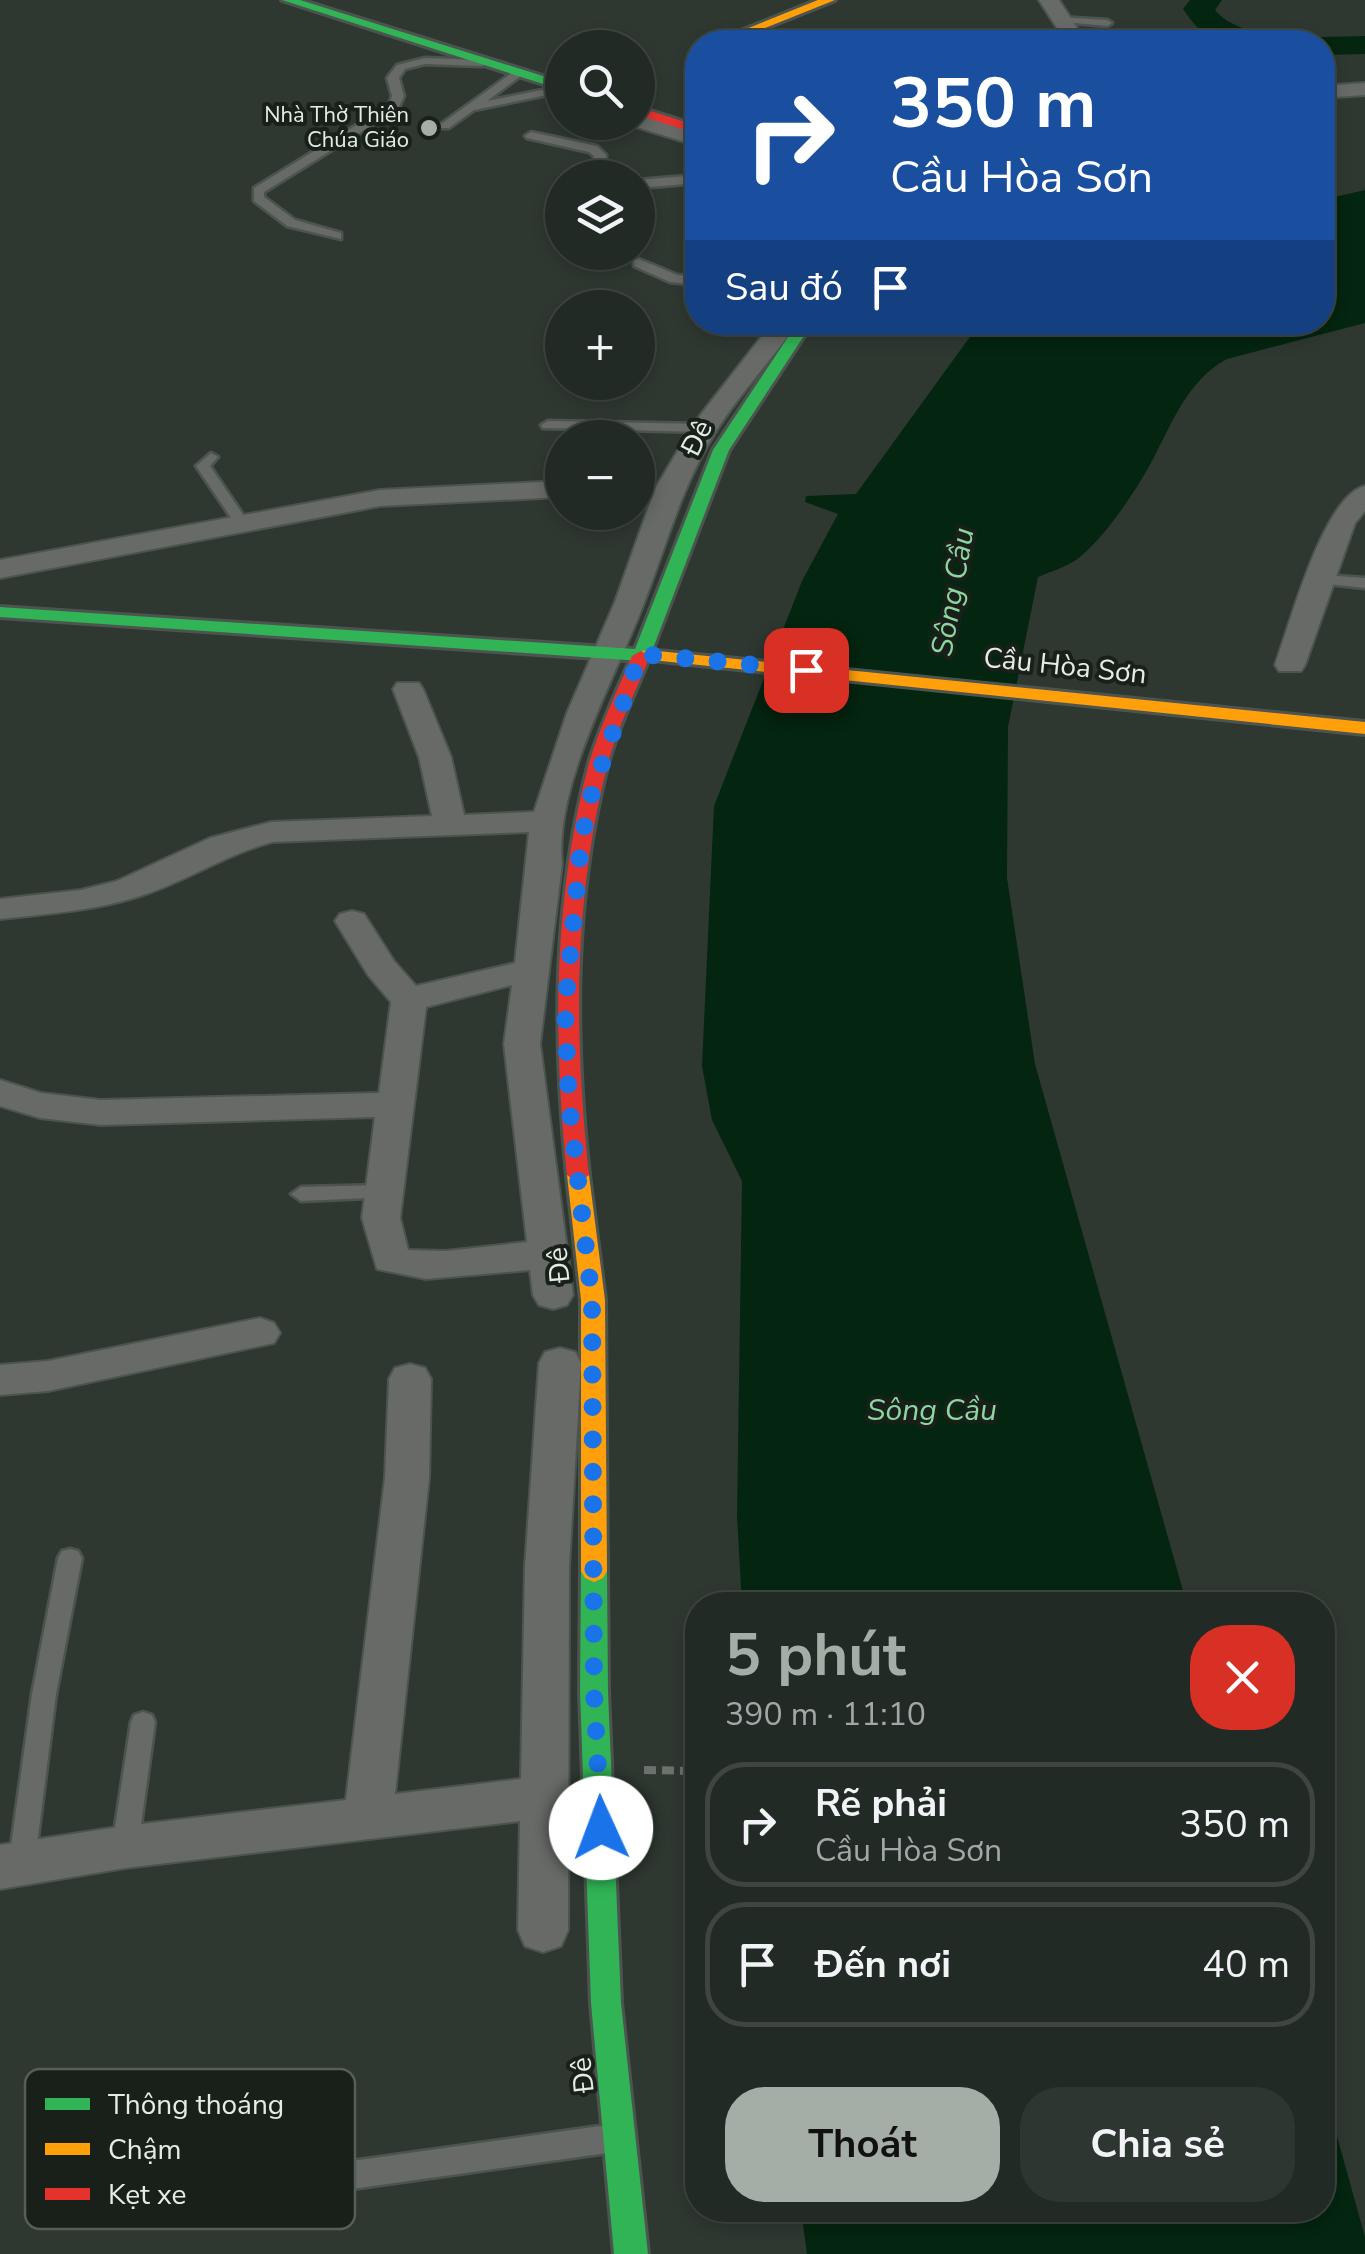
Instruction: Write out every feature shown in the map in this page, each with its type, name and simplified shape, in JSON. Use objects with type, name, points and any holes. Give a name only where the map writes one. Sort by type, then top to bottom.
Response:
[{"type":"main road","points":[[288,0],[545,81]]},
{"type":"main road","points":[[751,30],[830,0]]},
{"type":"main road","points":[[655,116],[685,126]]},
{"type":"main road","name":"Đê","points":[[630,2254],[606,2004],[594,1692],[592,1300],[569,1102],[565,1009],[581,843],[624,654],[721,450],[797,335]]},
{"type":"main road","name":"Cầu Hòa Sơn","points":[[0,612],[624,654],[1246,713],[1365,728]]},
{"type":"street","points":[[1049,0],[1069,30]]},
{"type":"street","points":[[1335,91],[1365,89]]},
{"type":"street","points":[[655,126],[685,136]]},
{"type":"street","points":[[655,488],[776,335]]},
{"type":"street","points":[[0,569],[380,498],[545,489]]},
{"type":"street","points":[[1290,666],[1342,521],[1365,494]]},
{"type":"street","points":[[553,1295],[522,1044],[529,971],[548,821],[582,713],[624,654],[645,530]]},
{"type":"street","points":[[408,689],[434,757],[450,823]]},
{"type":"street","points":[[0,909],[81,900],[128,888],[222,845],[271,832],[548,821]]},
{"type":"street","points":[[352,920],[380,967],[409,1000],[381,1218],[391,1260],[405,1265],[548,1254]]},
{"type":"street","points":[[409,1000],[424,993],[529,971]]},
{"type":"street","points":[[0,1092],[26,1104],[79,1114],[271,1112],[394,1104]]},
{"type":"street","points":[[0,1380],[48,1376],[260,1333]]},
{"type":"street","points":[[543,1930],[547,1567],[560,1363]]},
{"type":"street","points":[[368,1820],[407,1478],[410,1379]]},
{"type":"street","points":[[11,1864],[546,1797]]},
{"type":"lane","points":[[1063,19],[1107,23]]},
{"type":"lane","points":[[337,236],[282,217],[258,198],[258,191],[394,107],[398,96],[393,78],[401,67],[425,61],[494,64]]},
{"type":"lane","points":[[445,126],[520,72]]},
{"type":"lane","points":[[469,108],[545,91]]},
{"type":"lane","points":[[531,136],[593,149],[600,154],[600,160]]},
{"type":"lane","points":[[655,183],[685,180]]},
{"type":"lane","points":[[654,270],[685,280]]},
{"type":"lane","points":[[655,430],[704,428]]},
{"type":"lane","points":[[212,457],[203,466],[241,522]]},
{"type":"lane","points":[[1323,580],[1365,583]]},
{"type":"lane","points":[[300,1194],[383,1192]]},
{"type":"lane","points":[[11,1864],[70,1558]]},
{"type":"lane","points":[[125,1847],[143,1722]]},
{"type":"lane","points":[[355,2173],[477,2160],[619,2137]]},
{"type":"path","points":[[640,1770],[685,1771]]},
{"type":"water","name":"Sông Cầu","points":[[1365,190],[1365,323],[1335,331],[1335,197]]},
{"type":"water","name":"Sông Cầu","points":[[971,335],[1319,335],[1227,359],[1212,369],[1189,394],[1140,481],[1108,527],[1076,560],[1038,577],[1008,727],[1007,878],[1035,1064],[1183,1592],[741,1592],[737,1516],[742,1181],[712,1120],[702,1066],[714,806],[802,581],[838,514],[805,502],[806,496],[856,494]]},
{"type":"water","points":[[1335,2129],[1365,2237],[1365,2254],[807,2254],[803,2222],[1335,2222]]},
{"type":"waterway","points":[[1207,0],[1198,9],[1215,30]]},
{"type":"waterway","points":[[1335,46],[1365,45]]},
{"type":"traffic: fast","points":[[288,0],[545,81]]},
{"type":"traffic: fast","points":[[641,656],[721,450],[797,335]]},
{"type":"traffic: fast","points":[[0,612],[648,655]]},
{"type":"traffic: fast","points":[[594,1571],[594,1692],[606,2003],[631,2254]]},
{"type":"traffic: slow","points":[[751,30],[829,0]]},
{"type":"traffic: slow","points":[[648,655],[1365,728]]},
{"type":"traffic: slow","points":[[578,1175],[593,1300],[594,1571]]},
{"type":"traffic: jam","points":[[655,116],[685,126]]},
{"type":"traffic: jam","points":[[578,1175],[568,1020],[578,865],[599,763],[641,656]]},
{"type":"place","name":"Nhà Thờ Thiên Chúa Giáo","points":[[429,128]]},
{"type":"route","points":[[601,1828],[594,1692],[592,1300],[569,1102],[565,1009],[581,843],[600,760],[640,654],[806,670]]}]
